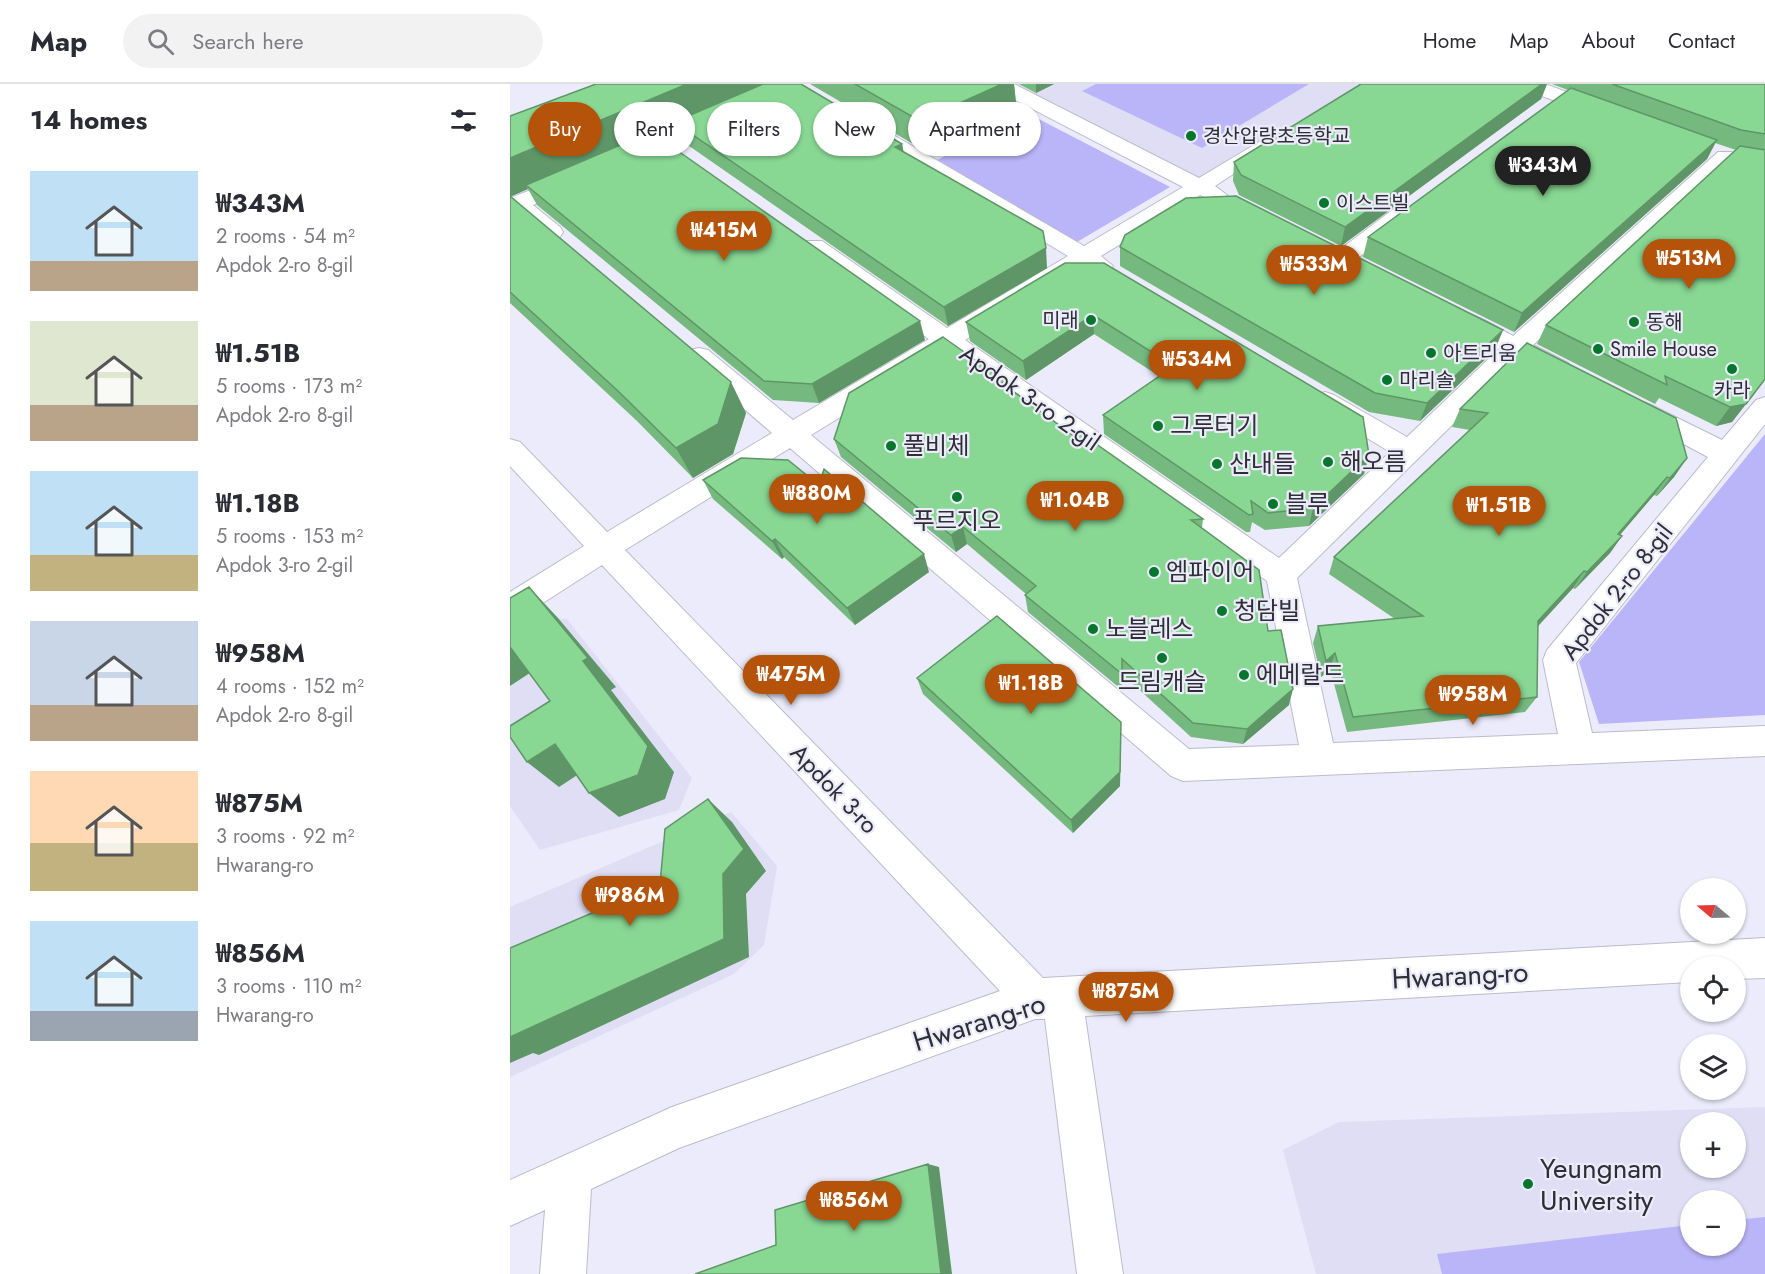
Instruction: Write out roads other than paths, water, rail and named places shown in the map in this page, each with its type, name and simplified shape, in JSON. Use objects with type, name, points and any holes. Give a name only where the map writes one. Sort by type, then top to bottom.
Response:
[{"type":"street","points":[[695,127],[792,84],[812,96]]},
{"type":"street","points":[[999,84],[1231,203]]},
{"type":"street","points":[[1527,84],[1616,116]]},
{"type":"street","points":[[1542,110],[1561,96]]},
{"type":"street","name":"Apdok 3-ro 2-gil","points":[[510,608],[604,548],[1201,188],[1287,133]]},
{"type":"street","points":[[896,145],[1126,281]]},
{"type":"street","points":[[1320,760],[1281,575],[1516,347],[1735,158],[1703,148]]},
{"type":"street","points":[[572,249],[518,203],[628,156]]},
{"type":"street","points":[[1342,259],[1418,202]]},
{"type":"street","name":"Apdok 3-ro 2-gil","points":[[796,234],[1281,575]]},
{"type":"street","points":[[1445,311],[1579,379]]},
{"type":"street","points":[[682,342],[1183,765],[1765,741]]},
{"type":"street","points":[[1308,390],[1409,451]]},
{"type":"street","points":[[1621,400],[1726,454]]},
{"type":"street","name":"Apdok 2-ro 8-gil","points":[[1578,748],[1559,660],[1765,406]]},
{"type":"street","name":"Apdok 3-ro","points":[[510,449],[604,548],[1048,998]]},
{"type":"street","name":"Hwarang-ro","points":[[510,1203],[672,1129],[1048,998],[1765,958]]},
{"type":"street","points":[[1048,998],[1101,1270]]},
{"type":"street","points":[[563,1274],[570,1176]]},
{"type":"place","name":"경산압량초등학교","points":[[1191,136]]},
{"type":"place","name":"이스트빌","points":[[1324,203]]},
{"type":"place","name":"미래","points":[[1091,320]]},
{"type":"place","name":"동해","points":[[1634,322]]},
{"type":"place","name":"Smile House","points":[[1598,349]]},
{"type":"place","name":"아트리움","points":[[1431,353]]},
{"type":"place","name":"카라","points":[[1732,369]]},
{"type":"place","name":"마리솔","points":[[1387,380]]},
{"type":"place","name":"그루터기","points":[[1158,426]]},
{"type":"place","name":"풀비체","points":[[891,446]]},
{"type":"place","name":"해오름","points":[[1328,462]]},
{"type":"place","name":"산내들","points":[[1217,464]]},
{"type":"place","name":"푸르지오","points":[[957,497]]},
{"type":"place","name":"블루","points":[[1273,504]]},
{"type":"place","name":"엠파이어","points":[[1154,572]]},
{"type":"place","name":"청담빌","points":[[1222,611]]},
{"type":"place","name":"노블레스","points":[[1093,629]]},
{"type":"place","name":"드림캐슬","points":[[1162,658]]},
{"type":"place","name":"에메랄드","points":[[1244,675]]},
{"type":"place","name":"Yeungnam University","points":[[1528,1184]]}]
